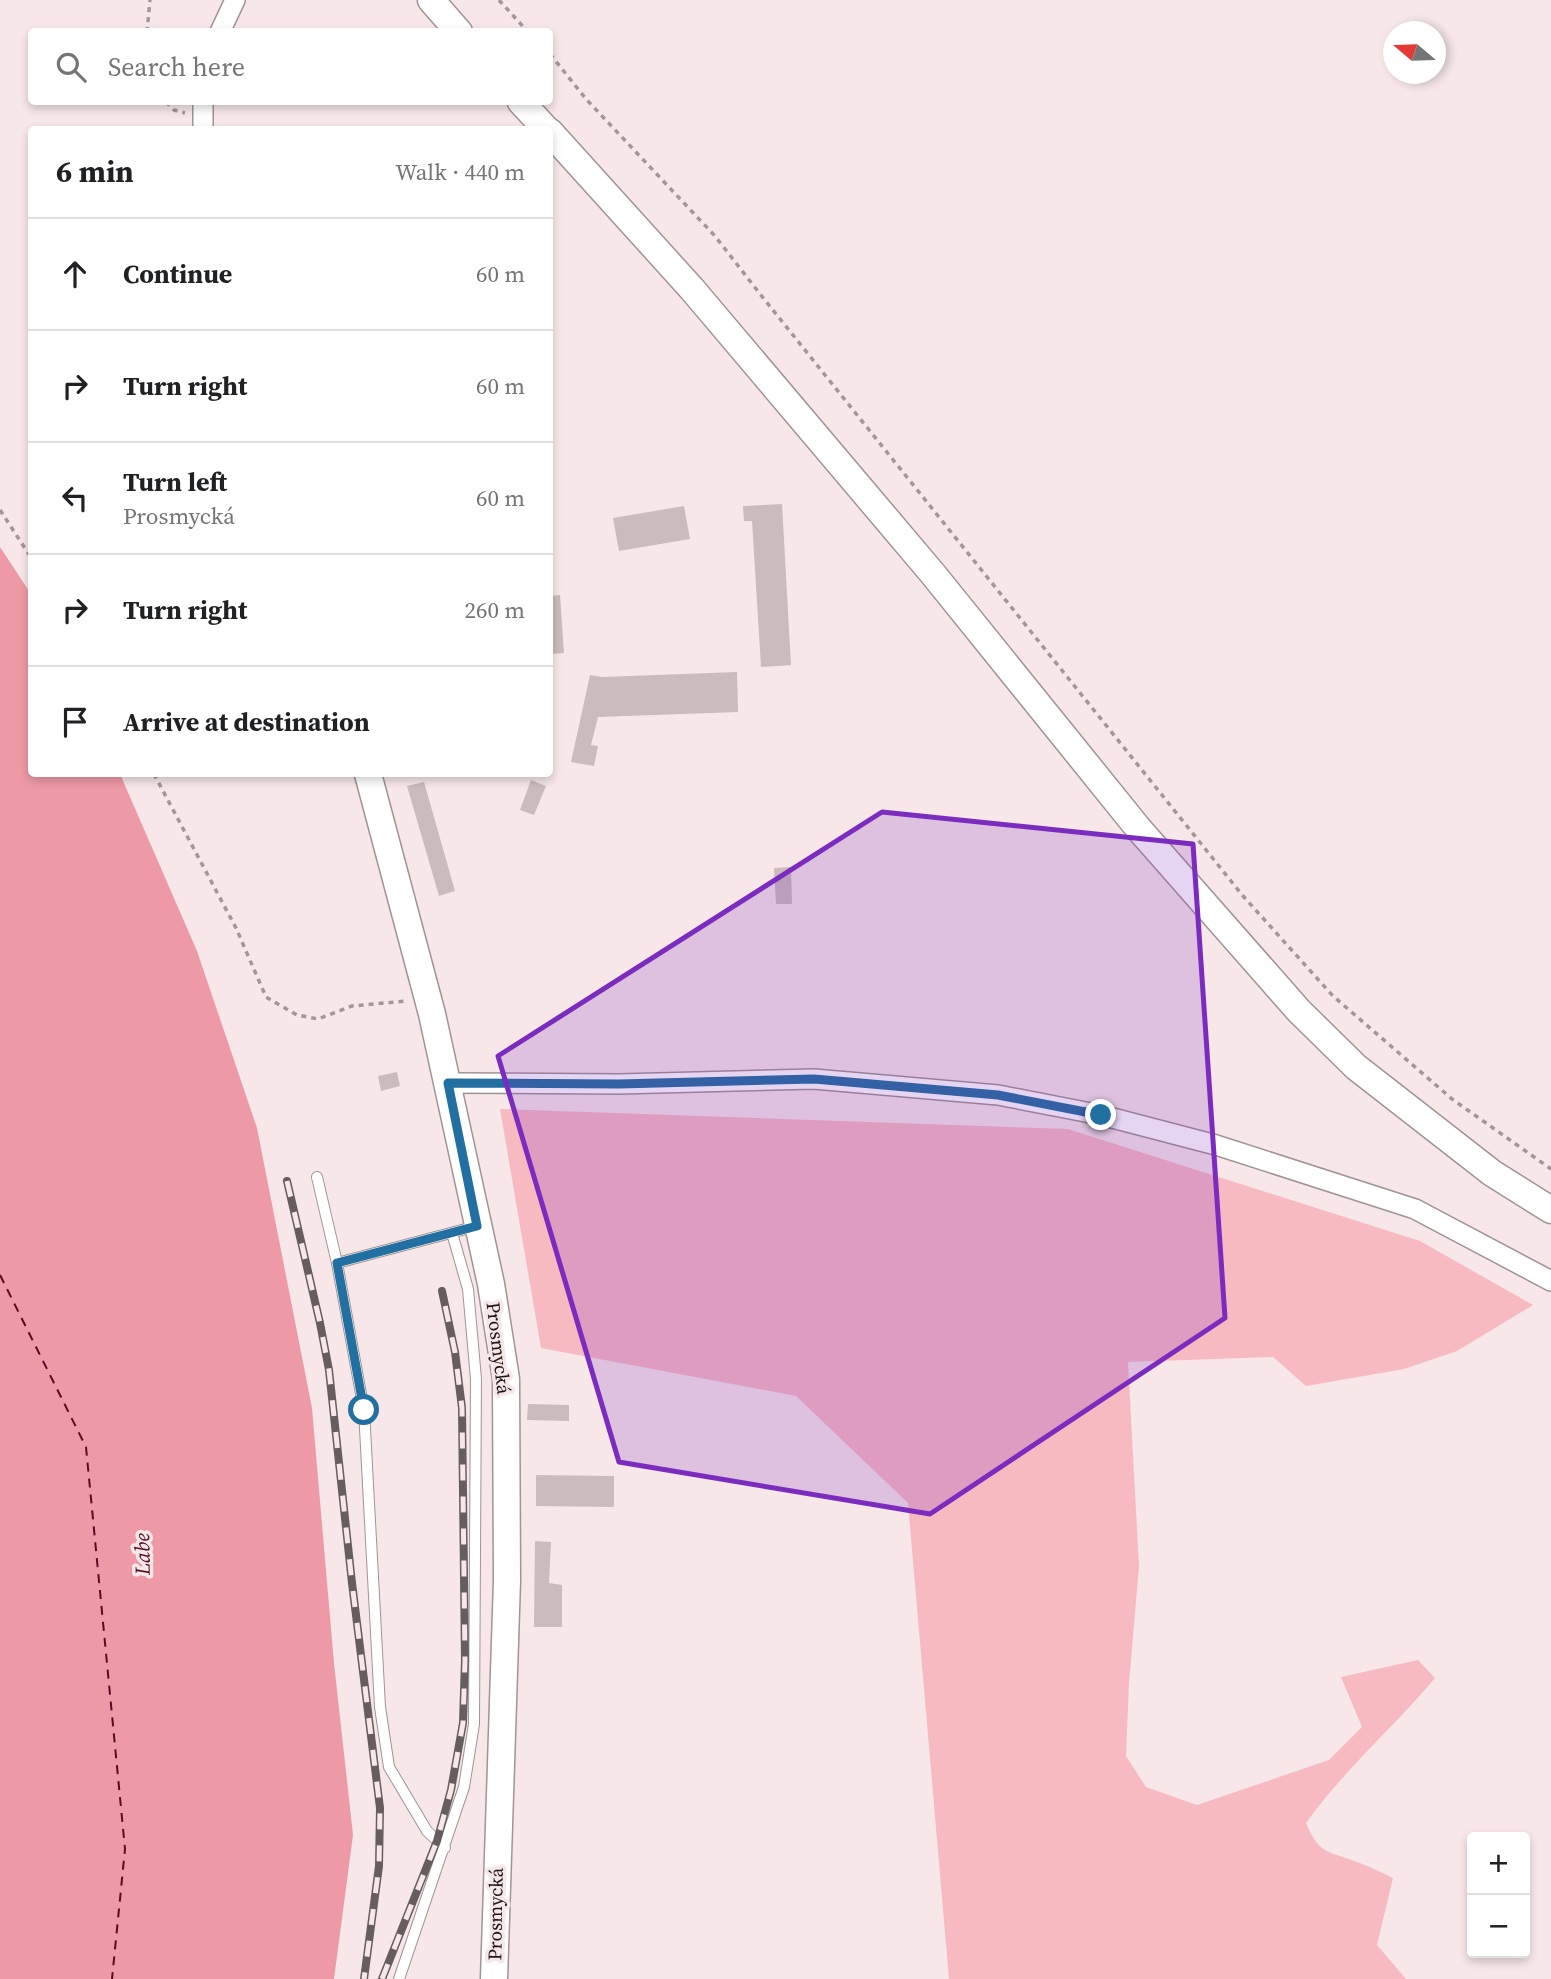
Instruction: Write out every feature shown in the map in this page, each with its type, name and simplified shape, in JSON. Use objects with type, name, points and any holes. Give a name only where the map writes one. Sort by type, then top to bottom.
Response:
[{"type":"main road","points":[[431,0],[456,28]]},
{"type":"main road","points":[[524,105],[543,126]]},
{"type":"main road","points":[[553,136],[692,289],[933,574],[1138,828],[1290,1002],[1356,1067],[1492,1173],[1551,1210]]},
{"type":"main road","name":"Prosmycká","points":[[369,777],[448,1083],[465,1230],[491,1284],[506,1379],[506,1580],[494,1979]]},
{"type":"street","points":[[222,28],[235,0]]},
{"type":"street","points":[[448,1083],[619,1084],[814,1079],[998,1095],[1101,1115],[1216,1145],[1415,1209],[1551,1281]]},
{"type":"lane","points":[[317,1177],[337,1263],[364,1410],[380,1707],[389,1767],[427,1831],[445,1848]]},
{"type":"lane","points":[[337,1263],[465,1230],[476,1380],[474,1724],[464,1787],[399,1979]]},
{"type":"path","points":[[148,28],[150,0]]},
{"type":"path","points":[[499,0],[524,28]]},
{"type":"path","points":[[553,58],[586,99],[734,258],[777,316],[1243,896],[1333,996],[1452,1099],[1551,1169]]},
{"type":"path","points":[[169,105],[174,110],[202,116]]},
{"type":"path","points":[[0,510],[28,553]]},
{"type":"path","points":[[155,777],[236,928],[266,998],[298,1015],[318,1019],[352,1006],[409,1000],[432,1014]]},
{"type":"highlighted area","points":[[882,812],[1193,844],[1225,1318],[930,1514],[619,1462],[498,1056]]},
{"type":"shaded area","points":[[500,1109],[1068,1129],[1420,1241],[1533,1305],[1457,1351],[1404,1369],[1306,1386],[1273,1357],[1128,1362],[1139,1566],[1126,1756],[1146,1787],[1197,1805],[1329,1760],[1362,1727],[1341,1677],[1418,1660],[1435,1678],[1336,1785],[1306,1823],[1317,1842],[1328,1852],[1393,1878],[1377,1945],[1406,1979],[949,1979],[908,1503],[796,1396],[541,1348]]},
{"type":"water","name":"Labe","points":[[0,547],[28,589],[28,777],[121,777],[197,951],[257,1128],[312,1408],[334,1663],[353,1835],[334,1979],[0,1979]]},
{"type":"building","points":[[782,504],[791,665],[761,667],[752,521],[744,521],[743,506]]},
{"type":"building","points":[[684,506],[690,539],[619,551],[613,518]]},
{"type":"building","points":[[560,595],[564,653],[553,654],[553,596]]},
{"type":"building","points":[[737,672],[738,712],[598,717],[591,745],[598,746],[594,766],[571,762],[590,675],[602,677]]},
{"type":"building","points":[[531,780],[546,786],[534,815],[520,810]]},
{"type":"building","points":[[424,782],[455,891],[439,896],[407,786]]},
{"type":"building","points":[[791,867],[792,904],[776,904],[774,868]]},
{"type":"building","points":[[397,1072],[400,1086],[381,1091],[378,1076]]},
{"type":"building","points":[[528,1404],[569,1405],[569,1421],[527,1420]]},
{"type":"building","points":[[536,1475],[614,1476],[614,1507],[536,1506]]},
{"type":"building","points":[[535,1541],[551,1542],[549,1583],[562,1585],[562,1627],[534,1627]]},
{"type":"ferry route","points":[[0,1275],[86,1447],[125,1849],[112,1979]]},
{"type":"railway","points":[[287,1181],[329,1370],[380,1808],[379,1866],[364,1979]]},
{"type":"railway","points":[[382,1979],[437,1841],[451,1790],[463,1723],[465,1660],[462,1408],[455,1352],[442,1291]]},
{"type":"route","points":[[364,1410],[337,1263],[477,1226],[448,1083],[619,1084],[814,1079],[998,1095],[1101,1115]]}]
